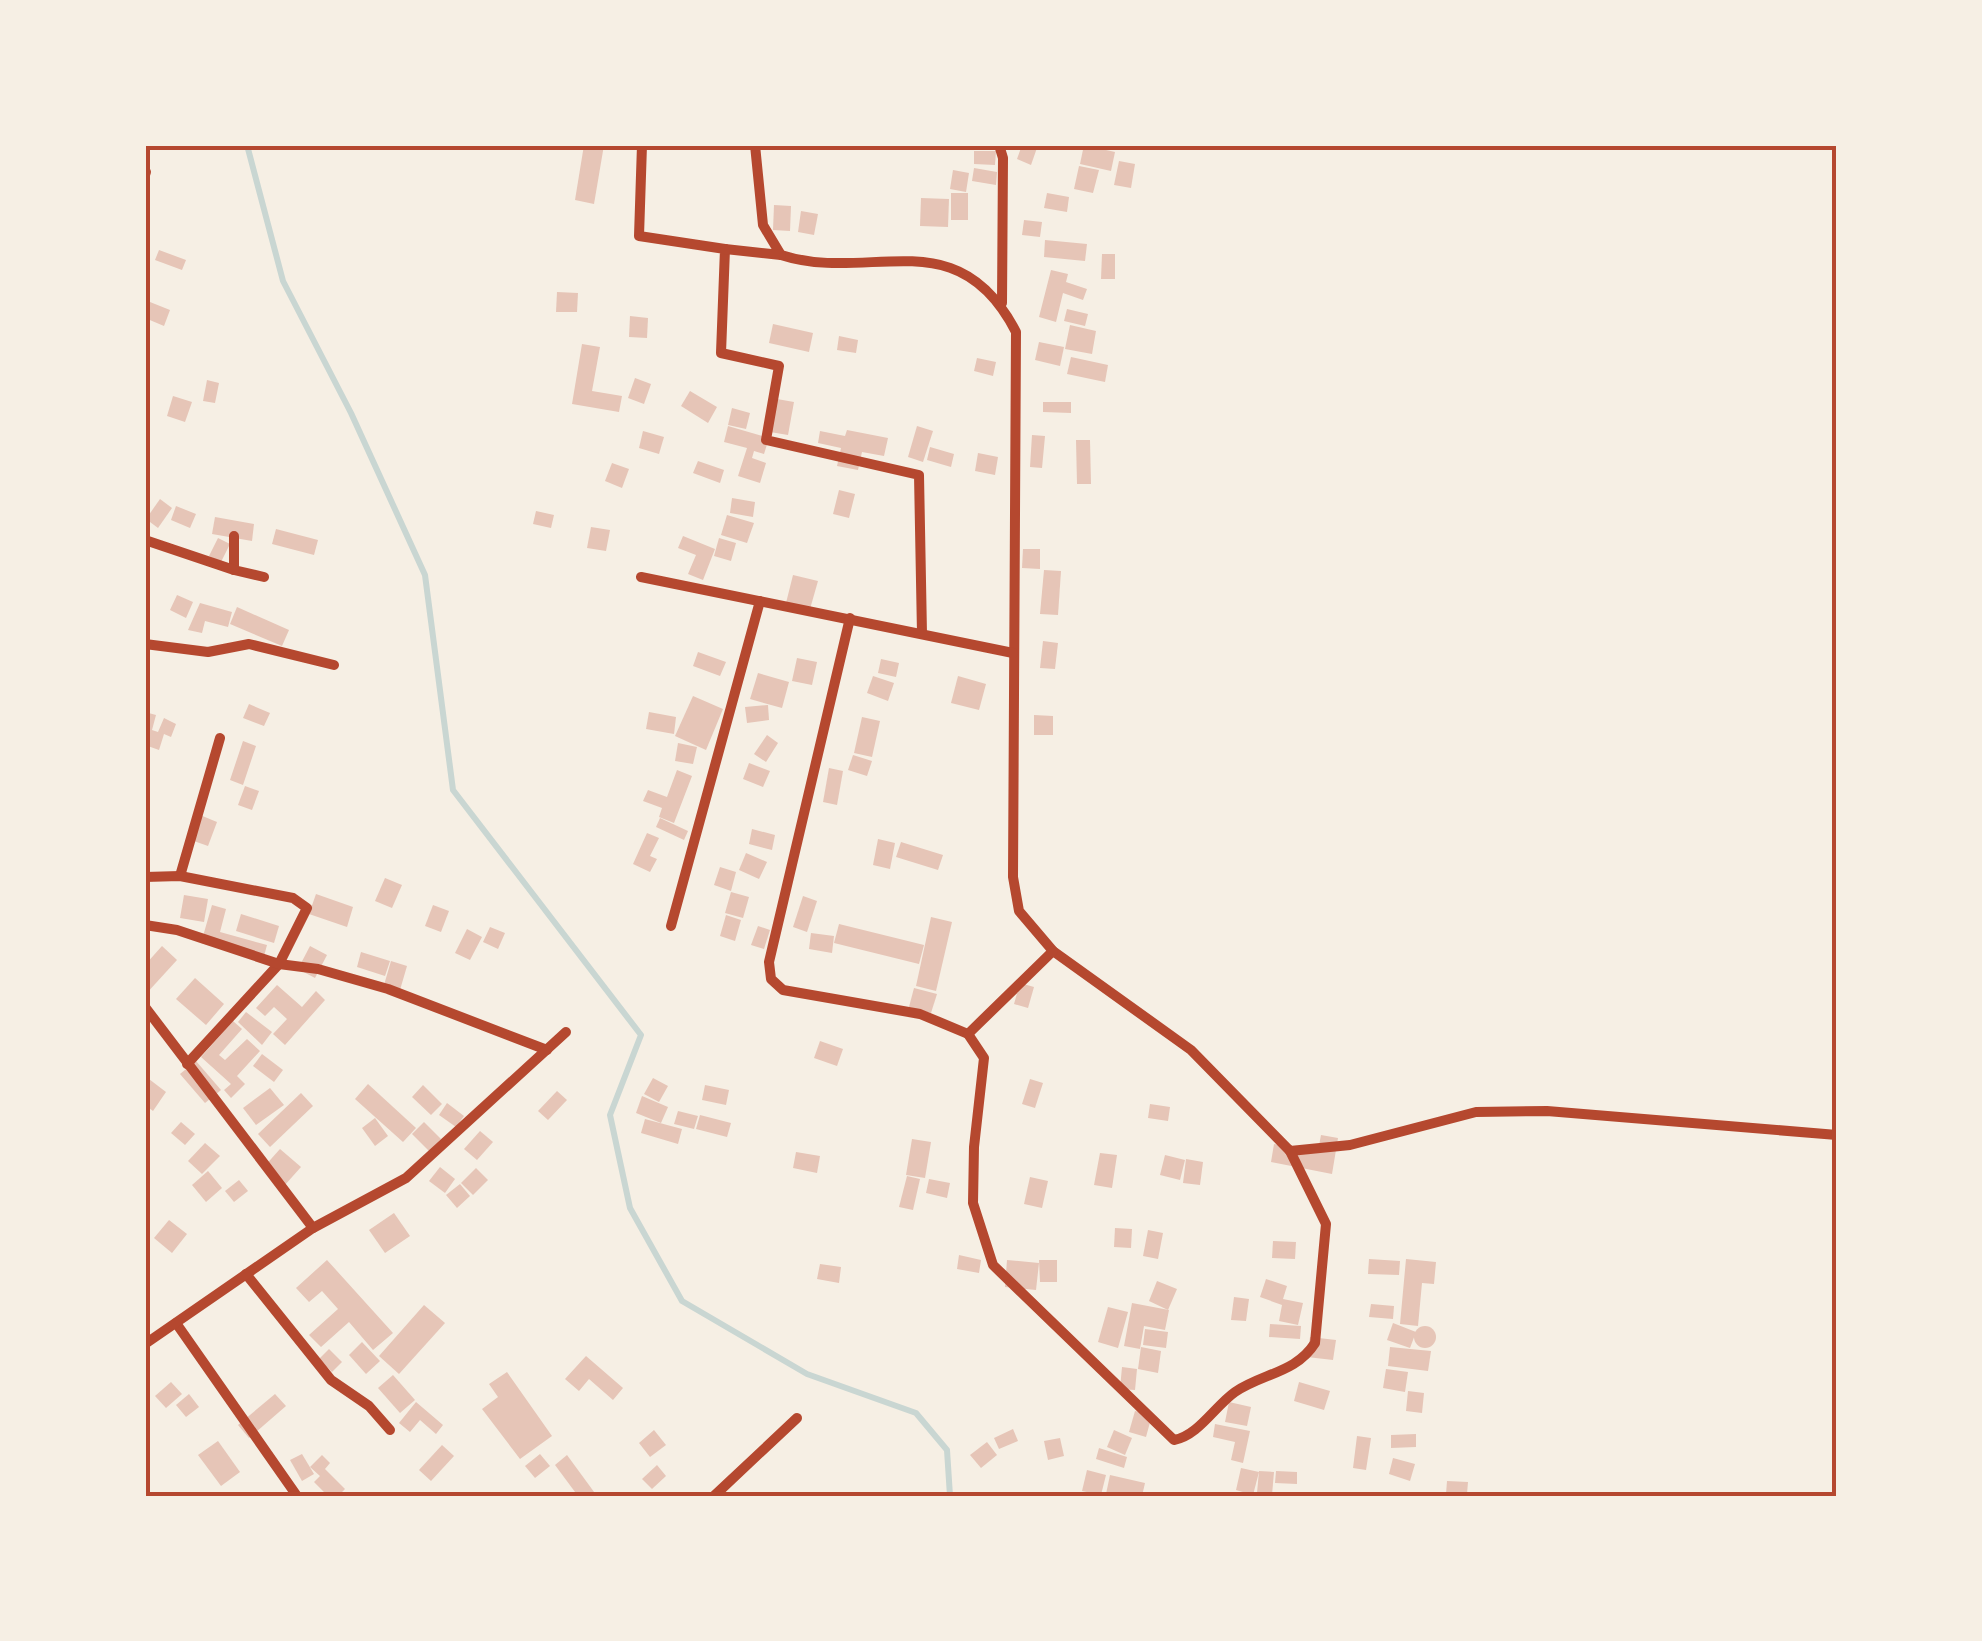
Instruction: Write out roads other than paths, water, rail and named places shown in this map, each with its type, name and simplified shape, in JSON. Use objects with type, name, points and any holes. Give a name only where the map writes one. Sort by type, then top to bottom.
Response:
[{"type":"street","points":[[642,145],[639,236],[781,255],[806,264],[905,258],[954,268],[1002,304],[1016,332],[1013,877],[1019,911],[1053,952],[1191,1050],[1290,1152],[1326,1224],[1315,1342],[1305,1358],[1239,1389],[1186,1438],[1174,1440],[993,1265],[973,1203],[974,1147],[984,1058],[968,1034],[920,1014],[783,990],[771,979],[769,962],[850,618]]},
{"type":"street","points":[[755,145],[762,225],[781,255]]},
{"type":"street","points":[[998,145],[1003,158],[1002,304]]},
{"type":"street","points":[[725,249],[721,354],[779,366],[766,440],[920,475],[922,634]]},
{"type":"street","points":[[234,536],[234,570]]},
{"type":"street","points":[[145,540],[264,577]]},
{"type":"street","points":[[641,577],[1012,652]]},
{"type":"street","points":[[670,926],[760,601]]},
{"type":"street","points":[[145,644],[208,652],[249,644],[334,665]]},
{"type":"street","points":[[180,876],[220,738]]},
{"type":"street","points":[[145,877],[180,876],[294,898],[308,908],[278,964],[187,1064]]},
{"type":"street","points":[[145,924],[177,930],[278,964],[388,989],[547,1050]]},
{"type":"street","points":[[968,1034],[1053,952]]},
{"type":"street","points":[[145,1007],[313,1228]]},
{"type":"street","points":[[145,1344],[313,1228],[406,1178],[566,1032]]},
{"type":"street","points":[[1290,1152],[1350,1145],[1476,1112],[1547,1111],[1837,1135]]},
{"type":"street","points":[[246,1274],[331,1380],[369,1406],[390,1430]]},
{"type":"street","points":[[176,1323],[296,1496]]},
{"type":"street","points":[[714,1496],[797,1418]]},
{"type":"waterway","points":[[247,145],[283,281],[351,413],[425,575],[453,790],[641,1035],[610,1115],[630,1208],[682,1301],[807,1374],[916,1413],[947,1450],[950,1496]]}]
